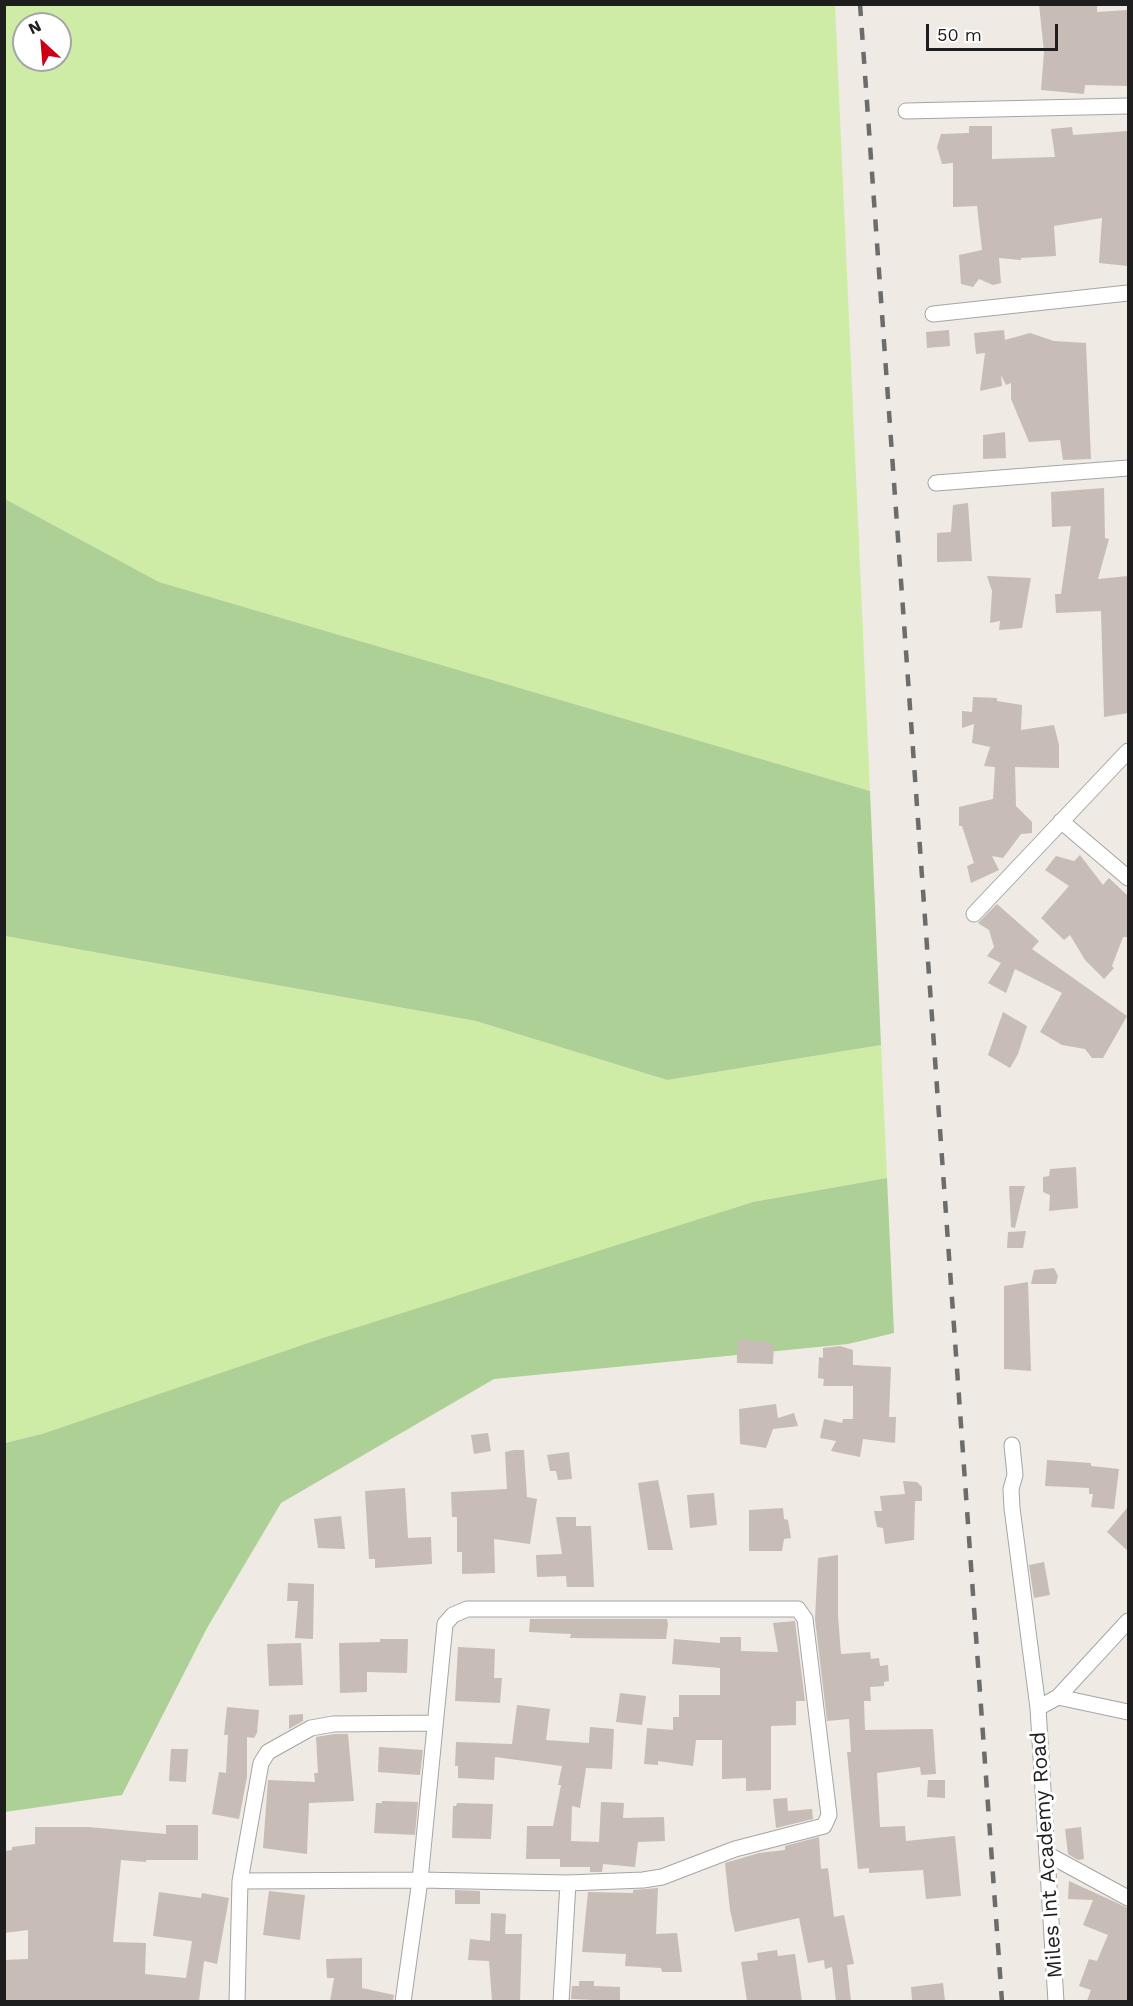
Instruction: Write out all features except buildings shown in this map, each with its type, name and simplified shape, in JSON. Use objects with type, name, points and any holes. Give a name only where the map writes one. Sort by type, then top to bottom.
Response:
[{"type":"street","points":[[906,111],[1128,106]]},
{"type":"street","points":[[933,314],[1128,293]]},
{"type":"street","points":[[936,483],[1128,468]]},
{"type":"street","points":[[974,914],[1128,751]]},
{"type":"street","points":[[1062,821],[1128,878]]},
{"type":"street","name":"Miles Int Academy Road","points":[[1012,1445],[1015,1475],[1011,1489],[1012,1508],[1038,1708],[1056,2001]]},
{"type":"street","points":[[240,1881],[420,1880],[568,1883],[662,1877],[735,1849],[824,1826],[829,1815],[825,1781],[805,1619],[798,1609],[467,1609],[453,1615],[445,1624],[420,1880],[403,2001]]},
{"type":"street","points":[[1038,1708],[1058,1696],[1128,1621]]},
{"type":"street","points":[[1058,1696],[1128,1712]]},
{"type":"street","points":[[237,2001],[240,1881],[261,1763],[268,1752],[311,1728],[333,1724],[435,1723]]},
{"type":"street","points":[[1047,1854],[1128,1898]]},
{"type":"street","points":[[561,2001],[568,1883]]},
{"type":"green space","points":[[4,5],[835,5],[870,791],[159,582],[5,499]]},
{"type":"green space","points":[[5,499],[159,582],[870,791],[881,1045],[667,1080],[476,1021],[5,936]]},
{"type":"green space","points":[[5,936],[476,1021],[667,1080],[881,1045],[887,1178],[753,1202],[45,1433],[5,1443]]},
{"type":"green space","points":[[887,1178],[894,1333],[848,1344],[494,1379],[281,1503],[207,1628],[122,1795],[5,1812],[5,1443],[45,1433],[320,1339],[753,1202]]},
{"type":"railway","points":[[860,4],[1002,2002]]}]
